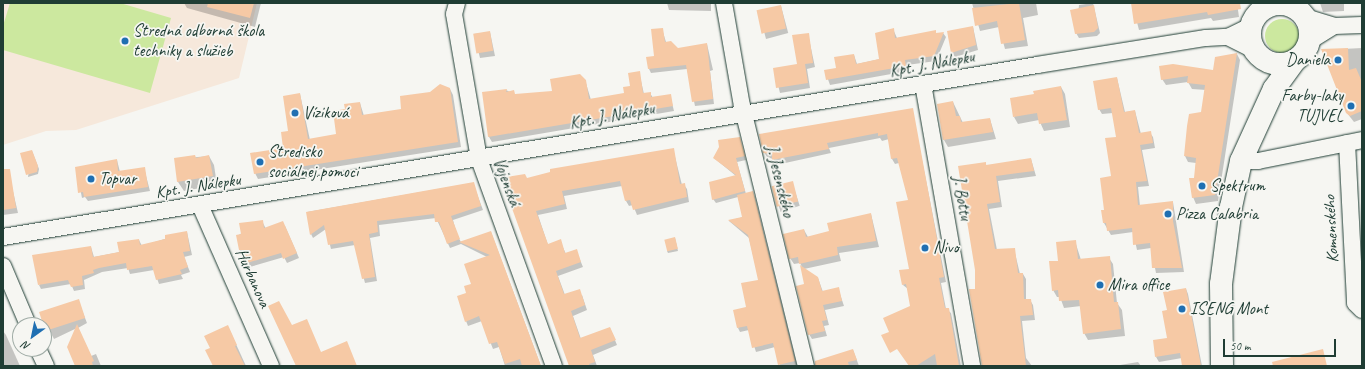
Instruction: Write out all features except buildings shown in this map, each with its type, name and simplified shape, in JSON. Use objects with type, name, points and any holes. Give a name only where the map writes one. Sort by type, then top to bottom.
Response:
[{"type":"street","name":"Vojenská","points":[[456,3],[454,14],[479,159],[554,366]]},
{"type":"street","name":"J. Jesenského","points":[[724,3],[744,115],[806,366]]},
{"type":"street","points":[[1222,366],[1220,329],[1221,284],[1231,207],[1241,161],[1274,89],[1294,61],[1303,54],[1310,41],[1310,28],[1305,17],[1297,9],[1287,4],[1274,4],[1259,13],[1250,36],[1274,89]]},
{"type":"street","name":"Kpt. J. Nálepku","points":[[1228,37],[1259,13]]},
{"type":"street","points":[[1305,17],[1334,26],[1362,25]]},
{"type":"street","points":[[1310,41],[1334,26]]},
{"type":"street","name":"Kpt. J. Nálepku","points":[[3,237],[479,159],[610,135],[744,115],[1206,38],[1228,37],[1259,55]]},
{"type":"street","points":[[1259,55],[1278,64],[1294,61]]},
{"type":"street","name":"J. Bottu","points":[[923,84],[972,366]]},
{"type":"street","points":[[1241,161],[1258,161],[1354,141]]},
{"type":"street","name":"Komenského","points":[[1354,141],[1354,303],[1362,310]]},
{"type":"street","name":"Hurbanova","points":[[200,205],[271,366]]},
{"type":"street","points":[[3,266],[25,317]]},
{"type":"shaded area","name":"Stredná odborná škola techniky a služieb","points":[[3,3],[257,3],[239,78],[76,130],[46,131],[3,145]]},
{"type":"green space","points":[[10,3],[120,3],[171,18],[150,93],[3,50],[3,26]]},
{"type":"green space","points":[[1285,19],[1294,24],[1298,29],[1298,43],[1294,48],[1289,52],[1279,53],[1275,52],[1266,43],[1265,33],[1266,29],[1275,20]]},
{"type":"place","name":"Stredná odborná škola techniky a služieb","points":[[125,41]]},
{"type":"place","name":"Daniela","points":[[1338,60]]},
{"type":"place","name":"Farby-laky TUJVEL","points":[[1351,106]]},
{"type":"place","name":"Víziková","points":[[295,113]]},
{"type":"place","name":"Stredisko sociálnej pomoci","points":[[260,162]]},
{"type":"place","name":"Topvar","points":[[91,179]]},
{"type":"place","name":"Spektrum","points":[[1202,186]]},
{"type":"place","name":"Pizza Calabria","points":[[1168,214]]},
{"type":"place","name":"Nivo","points":[[925,248]]},
{"type":"place","name":"Mira office","points":[[1100,285]]},
{"type":"place","name":"ISENG Mont","points":[[1182,309]]}]
